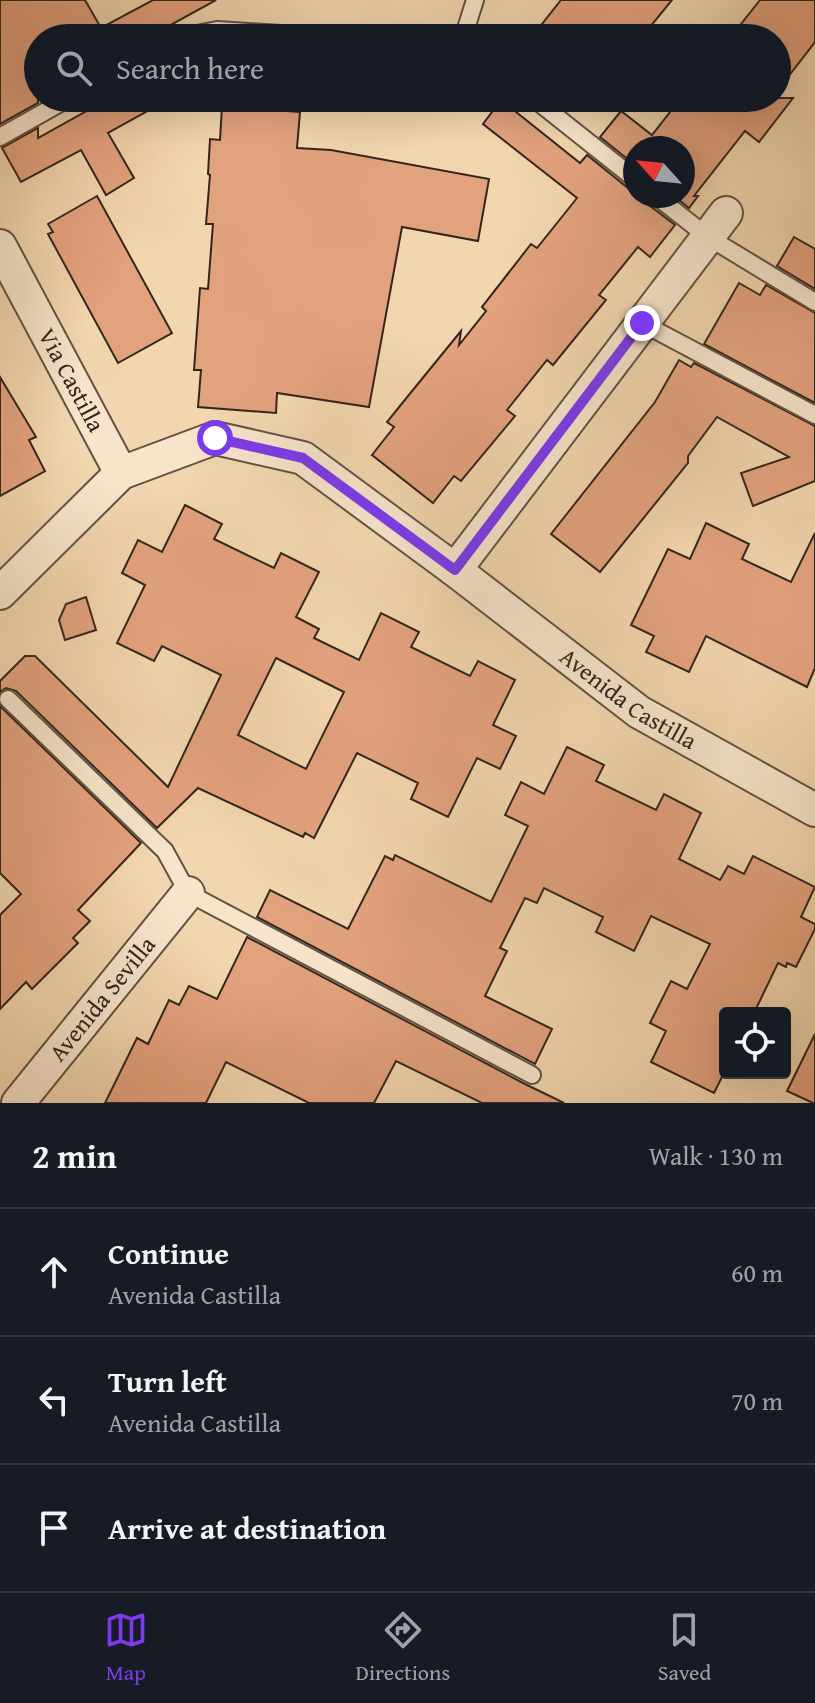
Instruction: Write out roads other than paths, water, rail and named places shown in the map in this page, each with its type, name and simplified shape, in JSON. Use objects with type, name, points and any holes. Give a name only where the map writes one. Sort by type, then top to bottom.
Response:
[{"type":"street","points":[[455,570],[717,225]]},
{"type":"street","name":"Via Castilla","points":[[0,246],[121,473]]},
{"type":"street","name":"Avenida Castilla","points":[[0,593],[121,473],[215,438],[303,458],[639,712],[815,810]]},
{"type":"street","name":"Avenida Sevilla","points":[[18,1103],[188,893]]},
{"type":"lane","points":[[467,24],[475,0]]},
{"type":"lane","points":[[0,137],[44,112]]},
{"type":"lane","points":[[551,112],[623,169]]},
{"type":"lane","points":[[681,208],[717,225],[815,302]]},
{"type":"lane","points":[[642,323],[815,415]]},
{"type":"lane","points":[[8,699],[165,851],[188,893],[532,1075]]}]
